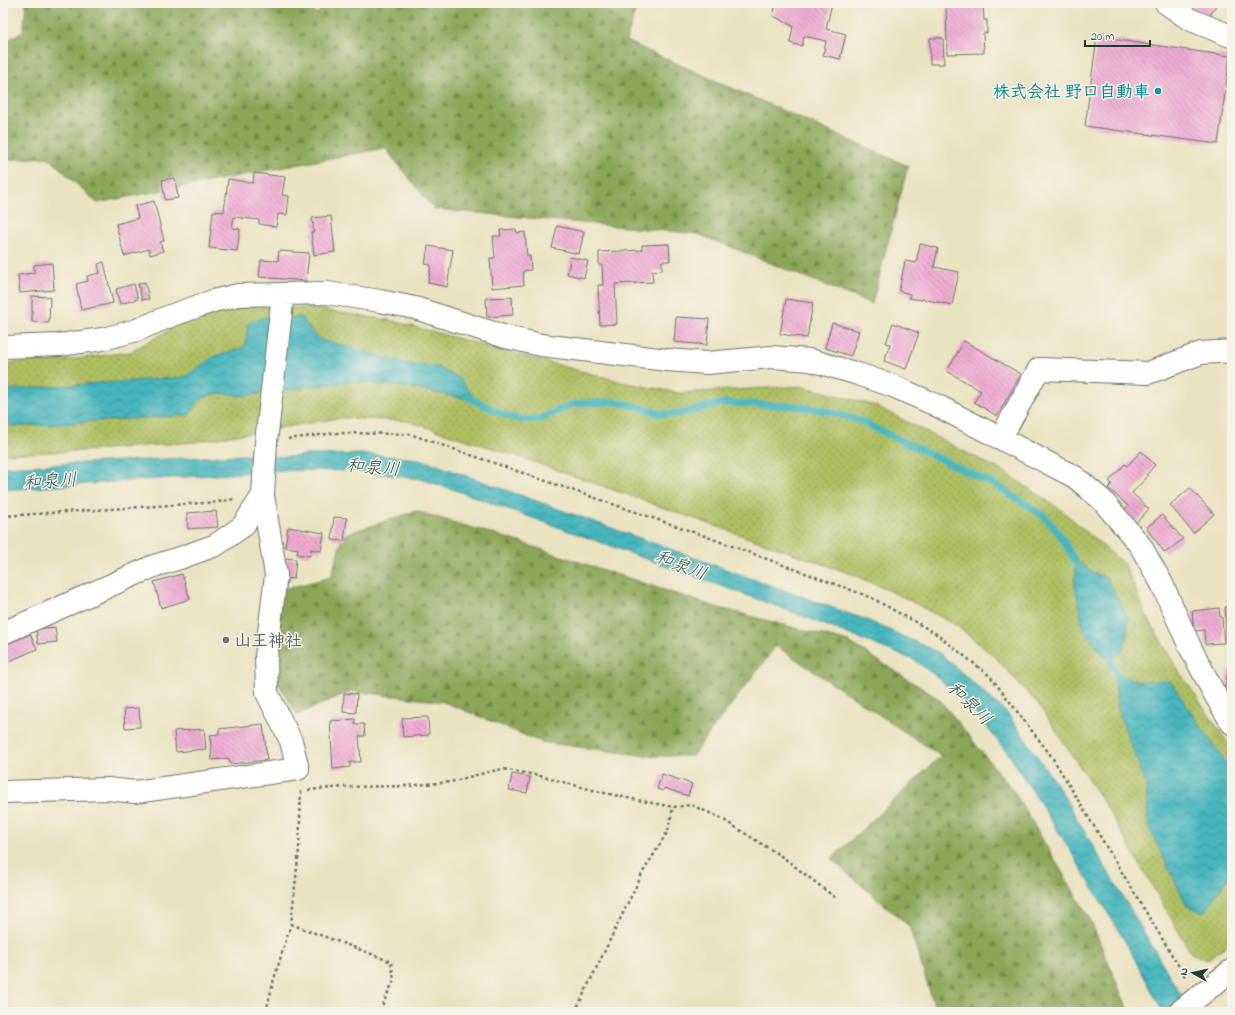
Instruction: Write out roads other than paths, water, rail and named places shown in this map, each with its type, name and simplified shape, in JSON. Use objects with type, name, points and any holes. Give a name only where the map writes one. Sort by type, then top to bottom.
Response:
[{"type":"street","points":[[1166,3],[1189,19],[1232,36]]},
{"type":"street","points":[[3,347],[59,345],[103,339],[137,330],[170,316],[213,301],[238,295],[328,293],[415,308],[506,337],[541,345],[666,360],[707,363],[771,357],[810,360],[858,374],[893,386],[936,405],[1075,477],[1102,500],[1140,545],[1162,584],[1190,647],[1232,724]]},
{"type":"street","points":[[3,792],[108,789],[135,792],[298,769],[290,741],[267,693],[266,657],[276,575],[263,495],[266,442],[284,294]]},
{"type":"street","points":[[1000,439],[1039,369],[1148,372],[1201,353],[1232,351]]},
{"type":"street","points":[[3,632],[154,566],[216,545],[243,526],[263,495]]},
{"type":"street","points":[[1179,1012],[1232,970]]},
{"type":"water","points":[[263,317],[300,317],[319,339],[413,365],[437,367],[460,379],[477,401],[412,388],[352,381],[243,396],[220,393],[204,397],[193,408],[190,415],[14,427],[3,419],[3,390],[185,377],[213,357],[245,347],[248,324]]},
{"type":"water","name":"和泉川","points":[[362,454],[420,459],[867,620],[940,653],[1008,714],[1057,785],[1191,1012],[1163,1012],[1126,943],[1070,850],[1010,756],[973,710],[937,677],[914,660],[779,607],[455,490],[420,479],[356,471],[283,470],[3,490],[3,467],[243,455],[292,457],[307,455]]},
{"type":"water","points":[[1075,559],[1094,573],[1107,578],[1128,618],[1127,638],[1120,655],[1104,657],[1083,629],[1074,579],[1076,574]]},
{"type":"water","points":[[1113,667],[1117,675],[1137,681],[1170,681],[1232,772],[1232,876],[1227,880],[1204,912],[1187,906],[1148,826],[1146,785],[1118,710]]},
{"type":"waterway","points":[[468,397],[502,414],[520,420],[540,419],[573,404],[614,402],[636,406],[661,414],[678,414],[723,403],[796,406],[827,411],[858,420],[999,487],[1045,517],[1060,535],[1078,566]]},
{"type":"waterway","points":[[1107,647],[1117,675]]},
{"type":"place","name":"株式会社 野口自動車","points":[[1158,91]]},
{"type":"place","name":"山王神社","points":[[226,640]]}]
